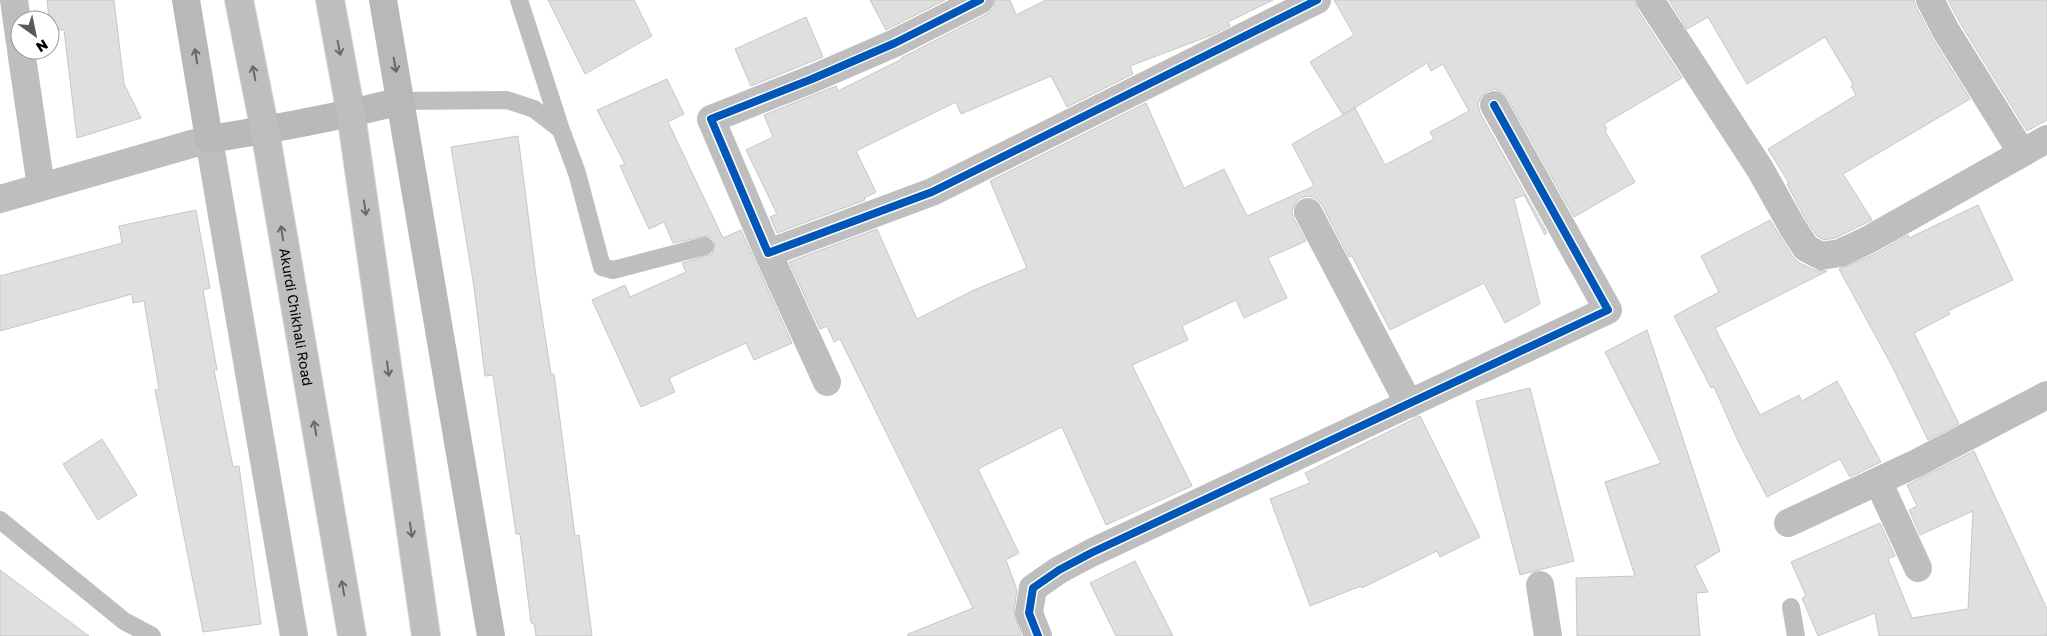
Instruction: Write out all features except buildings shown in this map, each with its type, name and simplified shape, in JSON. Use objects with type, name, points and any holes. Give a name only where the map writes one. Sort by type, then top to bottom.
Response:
[{"type":"street","points":[[186,0],[294,636]]},
{"type":"street","name":"Akurdi Chikhali Road","points":[[239,0],[265,131],[352,636]]},
{"type":"street","points":[[330,0],[351,114],[426,636]]},
{"type":"street","points":[[383,0],[491,636]]},
{"type":"street","points":[[827,382],[768,253],[710,118],[812,79],[895,43],[980,0]]},
{"type":"street","points":[[768,253],[932,192],[1317,0]]},
{"type":"street","points":[[1650,0],[1760,169],[1792,228],[1806,248],[1821,256],[1840,253],[1868,240],[2047,139]]},
{"type":"street","points":[[1930,0],[1946,31],[2022,153]]},
{"type":"street","points":[[22,60],[41,187]]},
{"type":"street","points":[[0,199],[209,139],[265,131],[351,114],[401,101]]},
{"type":"street","points":[[1038,636],[1029,613],[1032,588],[1059,570],[1091,553],[1608,310],[1494,105]]},
{"type":"street","points":[[1308,212],[1409,404]]},
{"type":"street","points":[[1788,523],[1917,463],[2047,396]]},
{"type":"street","points":[[1878,481],[1918,568]]},
{"type":"street","points":[[1540,585],[1548,636]]},
{"type":"lane","points":[[519,0],[561,130],[577,173],[602,267],[613,270],[705,246]]},
{"type":"lane","points":[[401,101],[507,100],[534,109],[561,130]]},
{"type":"lane","points":[[0,520],[124,621],[152,636]]},
{"type":"lane","points":[[1791,607],[1796,636]]},
{"type":"cycle path","points":[[980,0],[895,43],[812,79],[711,119],[768,253],[932,192],[1317,0]]},
{"type":"cycle path","points":[[1038,636],[1029,613],[1033,588],[1059,570],[1091,553],[1608,310],[1494,105]]}]
